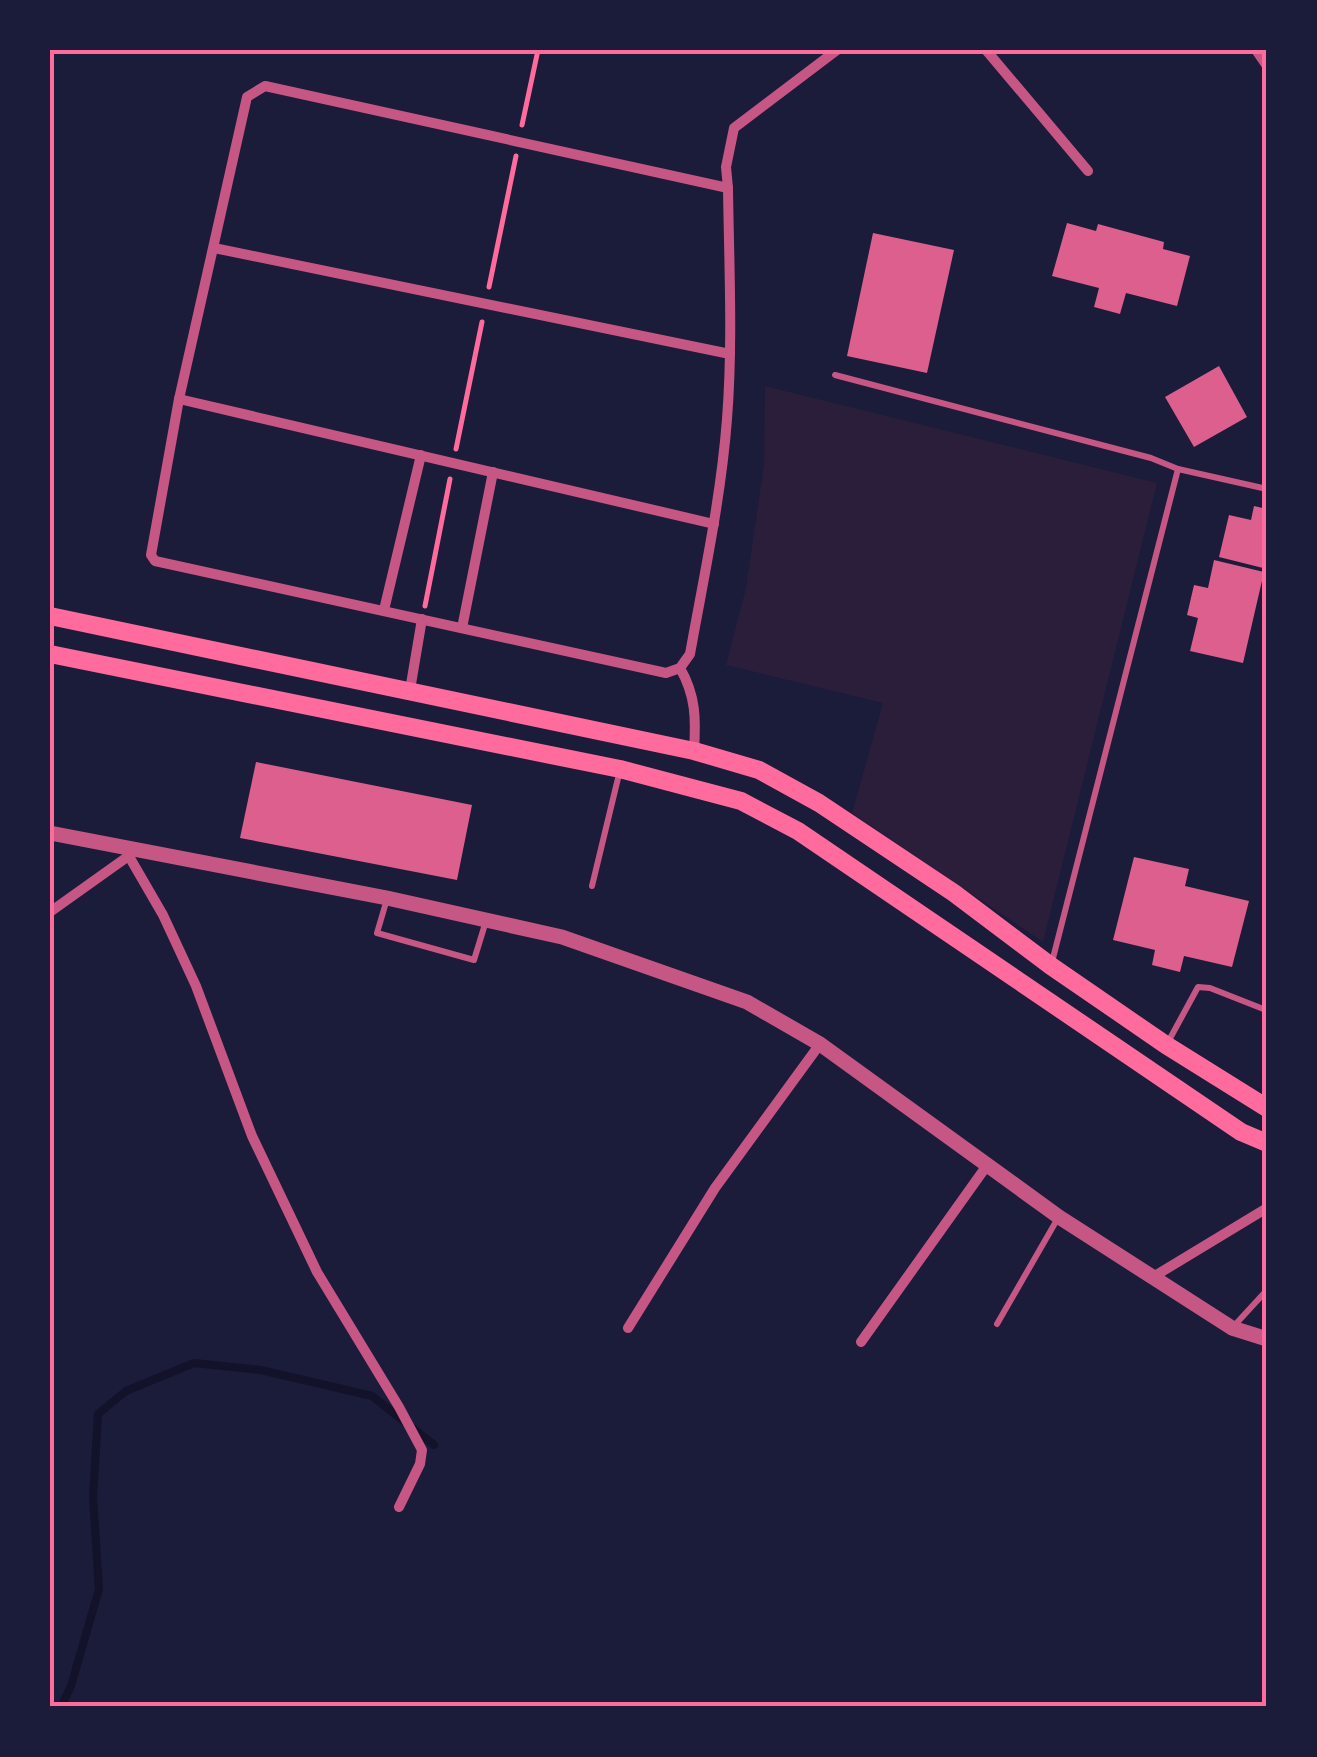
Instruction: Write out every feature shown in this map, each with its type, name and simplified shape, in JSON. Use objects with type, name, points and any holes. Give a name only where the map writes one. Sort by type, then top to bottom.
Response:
[{"type":"main road","points":[[50,616],[694,751],[758,770],[819,803],[1166,1045],[1267,1108]]},
{"type":"main road","points":[[50,654],[405,723],[620,769],[742,801],[798,831],[1028,990],[1242,1132],[1267,1143]]},
{"type":"main road","points":[[405,723],[410,690]]},
{"type":"street","points":[[728,188],[265,86],[247,97],[150,555],[155,561],[666,672],[680,668],[690,654],[714,524],[727,420],[730,354],[728,188],[726,167],[734,128],[837,50]]},
{"type":"street","points":[[986,50],[1088,172]]},
{"type":"street","points":[[1256,50],[1267,66]]},
{"type":"street","points":[[214,248],[730,354]]},
{"type":"street","points":[[180,399],[714,524]]},
{"type":"street","points":[[384,610],[421,456]]},
{"type":"street","points":[[462,628],[493,472]]},
{"type":"street","points":[[410,690],[422,619]]},
{"type":"street","points":[[680,668],[691,688],[697,715],[694,751]]},
{"type":"street","points":[[50,833],[130,853],[388,898],[562,937],[747,1002],[820,1044],[1059,1217],[1232,1328],[1267,1339]]},
{"type":"street","points":[[50,912],[130,853]]},
{"type":"street","points":[[130,853],[196,986],[252,1136],[317,1272],[422,1450],[420,1464],[399,1507]]},
{"type":"street","points":[[1028,990],[1051,966]]},
{"type":"street","points":[[628,1328],[716,1188],[820,1044]]},
{"type":"street","points":[[861,1342],[988,1164]]},
{"type":"street","points":[[1153,1277],[1267,1208]]},
{"type":"lane","points":[[835,375],[1267,490]]},
{"type":"lane","points":[[1051,966],[1178,469]]},
{"type":"lane","points":[[592,886],[620,769]]},
{"type":"lane","points":[[388,898],[377,933],[474,960],[486,921]]},
{"type":"lane","points":[[1166,1045],[1198,987],[1266,1010]]},
{"type":"lane","points":[[997,1324],[1059,1217]]},
{"type":"lane","points":[[1232,1328],[1267,1290]]},
{"type":"path","points":[[422,619],[538,50]]},
{"type":"shaded area","points":[[765,386],[1157,483],[1043,942],[852,813],[883,703],[726,665],[746,588],[764,465]]},
{"type":"building","points":[[1067,223],[1096,231],[1098,224],[1164,242],[1163,249],[1190,256],[1177,306],[1126,293],[1120,314],[1094,307],[1099,288],[1052,276]]},
{"type":"building","points":[[873,233],[954,250],[927,373],[847,356]]},
{"type":"building","points":[[1219,366],[1247,417],[1194,447],[1165,397]]},
{"type":"building","points":[[1254,506],[1267,509],[1267,569],[1219,557],[1229,515],[1251,520]]},
{"type":"building","points":[[1214,560],[1264,572],[1243,663],[1190,651],[1198,618],[1187,615],[1194,585],[1208,588]]},
{"type":"building","points":[[256,762],[472,805],[457,880],[240,838]]},
{"type":"building","points":[[1134,857],[1189,869],[1185,886],[1249,901],[1232,967],[1184,956],[1180,972],[1152,965],[1155,950],[1113,940]]},
{"type":"waterway","points":[[61,1707],[71,1686],[99,1589],[93,1498],[98,1414],[126,1391],[194,1363],[261,1370],[372,1396],[434,1445]]}]
